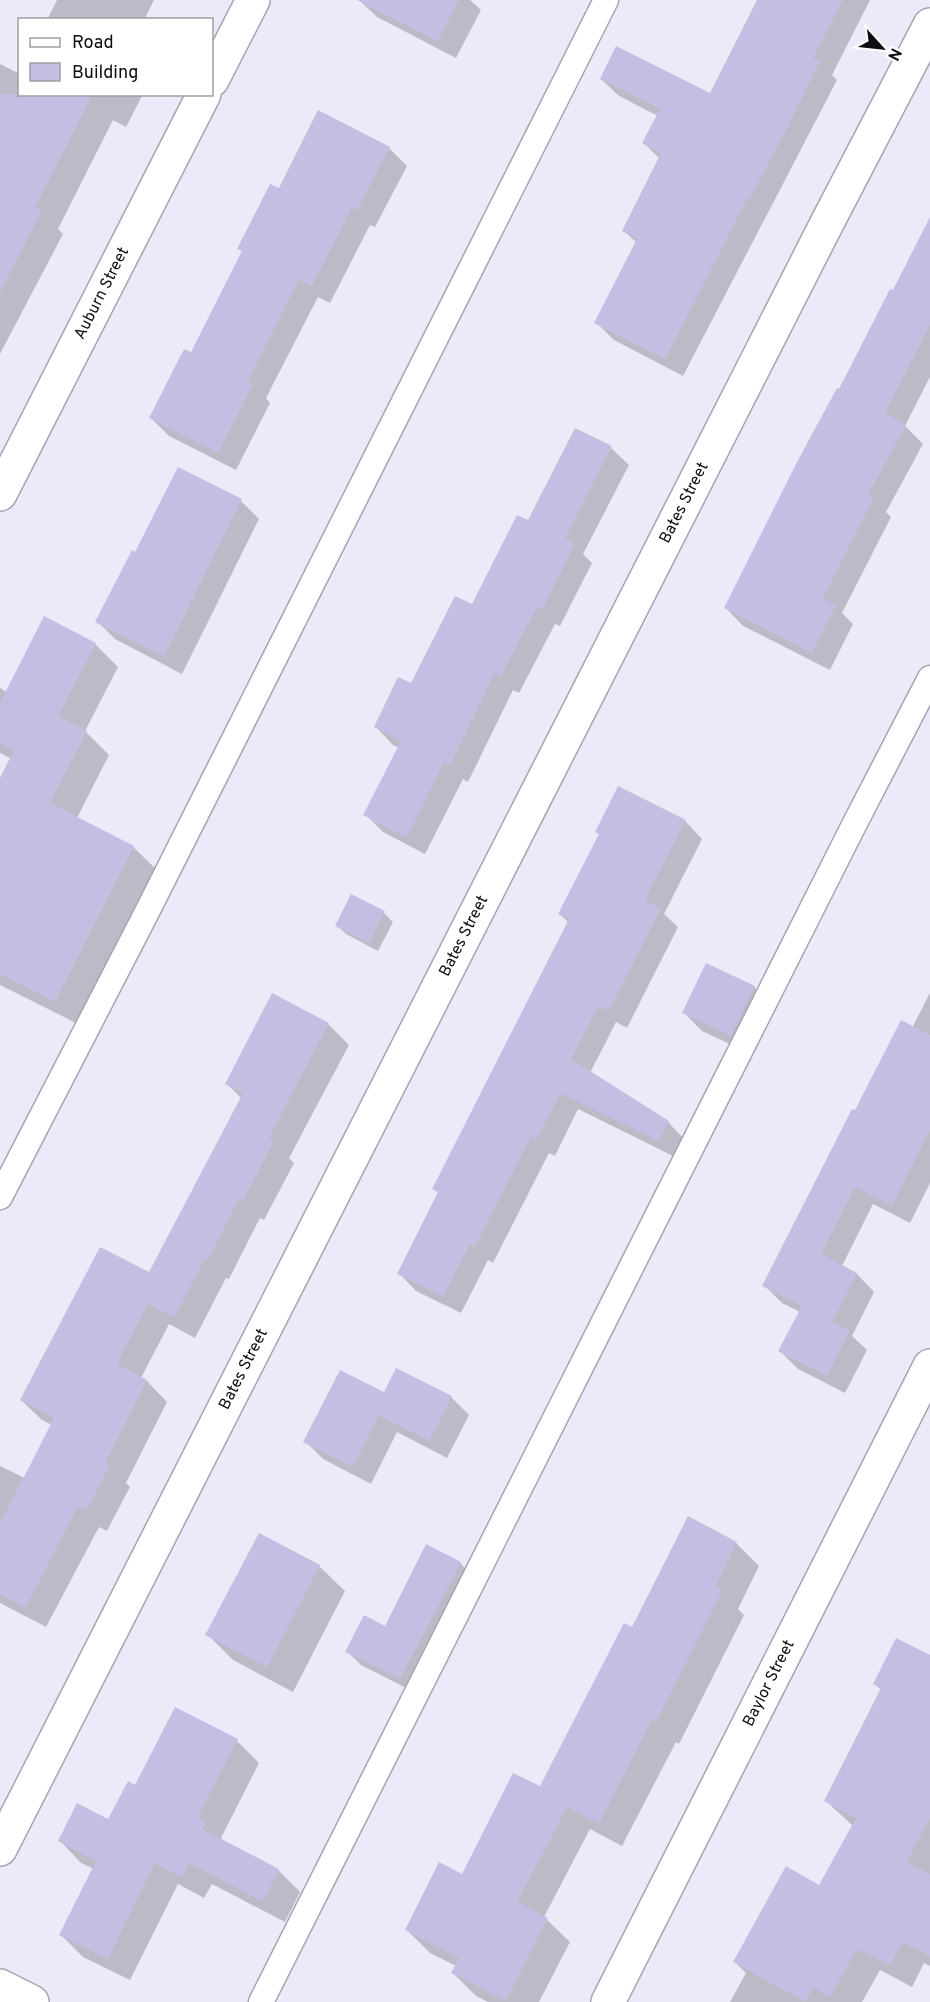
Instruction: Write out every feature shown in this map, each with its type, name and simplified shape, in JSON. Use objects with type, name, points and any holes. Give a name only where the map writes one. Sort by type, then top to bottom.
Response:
[{"type":"street","points":[[213,78],[253,0]]},
{"type":"street","name":"Bates Street","points":[[0,1849],[930,25]]},
{"type":"street","name":"Auburn Street","points":[[0,494],[10,449],[203,96]]},
{"type":"street","name":"Baylor Street","points":[[608,2002],[930,1366]]},
{"type":"street","points":[[0,1986],[32,2002]]},
{"type":"lane","points":[[0,1197],[148,910],[606,0]]},
{"type":"lane","points":[[261,2002],[930,678]]},
{"type":"building","points":[[357,0],[459,0],[438,41]]},
{"type":"building","points":[[757,0],[843,0],[813,58],[820,61],[788,127],[749,200],[747,199],[665,359],[594,323],[637,239],[622,231],[661,153],[642,143],[660,109],[600,79],[616,46],[710,93]]},
{"type":"building","points":[[0,94],[92,96],[35,208],[42,211],[0,293]]},
{"type":"building","points":[[318,110],[390,147],[357,211],[352,208],[312,286],[299,280],[248,381],[253,384],[218,453],[149,418],[184,349],[191,352],[242,251],[237,249],[270,184],[279,188]]},
{"type":"building","points":[[930,217],[930,325],[885,413],[906,425],[868,495],[874,498],[822,599],[836,605],[812,653],[724,608],[797,462],[837,388],[839,389],[890,289],[893,290]]},
{"type":"building","points":[[575,428],[612,446],[565,539],[575,544],[542,610],[537,607],[501,676],[495,673],[450,765],[444,762],[407,837],[363,815],[401,741],[374,727],[398,677],[411,683],[455,596],[472,604],[517,515],[528,520]]},
{"type":"building","points":[[178,467],[242,499],[164,657],[95,622],[132,550],[135,552]]},
{"type":"building","points":[[44,616],[96,643],[58,716],[87,731],[50,803],[134,846],[55,1002],[0,974],[0,778],[14,750],[0,743],[0,703]]},
{"type":"building","points":[[618,786],[686,820],[645,900],[661,909],[609,1011],[598,1006],[571,1059],[669,1121],[658,1141],[561,1093],[537,1139],[531,1137],[475,1247],[470,1244],[443,1297],[397,1274],[438,1192],[432,1189],[569,919],[558,914],[599,834],[595,832]]},
{"type":"building","points":[[351,894],[385,911],[369,943],[335,926]]},
{"type":"building","points":[[706,963],[755,986],[731,1036],[682,1013]]},
{"type":"building","points":[[272,993],[329,1023],[269,1138],[274,1141],[243,1201],[239,1198],[208,1260],[205,1258],[174,1318],[148,1304],[117,1364],[147,1380],[105,1463],[110,1465],[86,1511],[78,1507],[25,1608],[0,1594],[0,1524],[54,1418],[20,1400],[100,1247],[149,1272],[243,1093],[225,1084]]},
{"type":"building","points":[[901,1020],[930,1035],[930,1130],[892,1206],[855,1187],[821,1254],[857,1273],[832,1322],[850,1331],[827,1376],[778,1351],[802,1306],[762,1286],[852,1109],[855,1110]]},
{"type":"building","points":[[396,1368],[452,1396],[429,1441],[379,1415],[353,1467],[303,1442],[340,1370],[384,1392]]},
{"type":"building","points":[[688,1516],[737,1542],[716,1585],[722,1591],[656,1722],[652,1720],[599,1824],[567,1807],[517,1902],[548,1918],[506,2001],[451,1973],[459,1958],[405,1930],[439,1862],[462,1874],[513,1773],[540,1786],[624,1623],[632,1627]]},
{"type":"building","points":[[259,1533],[320,1565],[267,1667],[205,1635]]},
{"type":"building","points":[[426,1544],[461,1562],[400,1679],[345,1652],[364,1615],[385,1626]]},
{"type":"building","points":[[896,1638],[930,1655],[930,1818],[907,1862],[930,1874],[930,1956],[902,1942],[890,1965],[857,1949],[830,1997],[814,1988],[805,2002],[733,1962],[786,1866],[819,1885],[856,1818],[824,1801],[881,1688],[873,1684]]},
{"type":"building","points":[[175,1707],[238,1739],[198,1817],[206,1821],[202,1829],[279,1869],[263,1901],[189,1863],[182,1877],[155,1863],[108,1959],[59,1935],[96,1861],[58,1841],[77,1803],[108,1819],[128,1781],[135,1785]]}]
